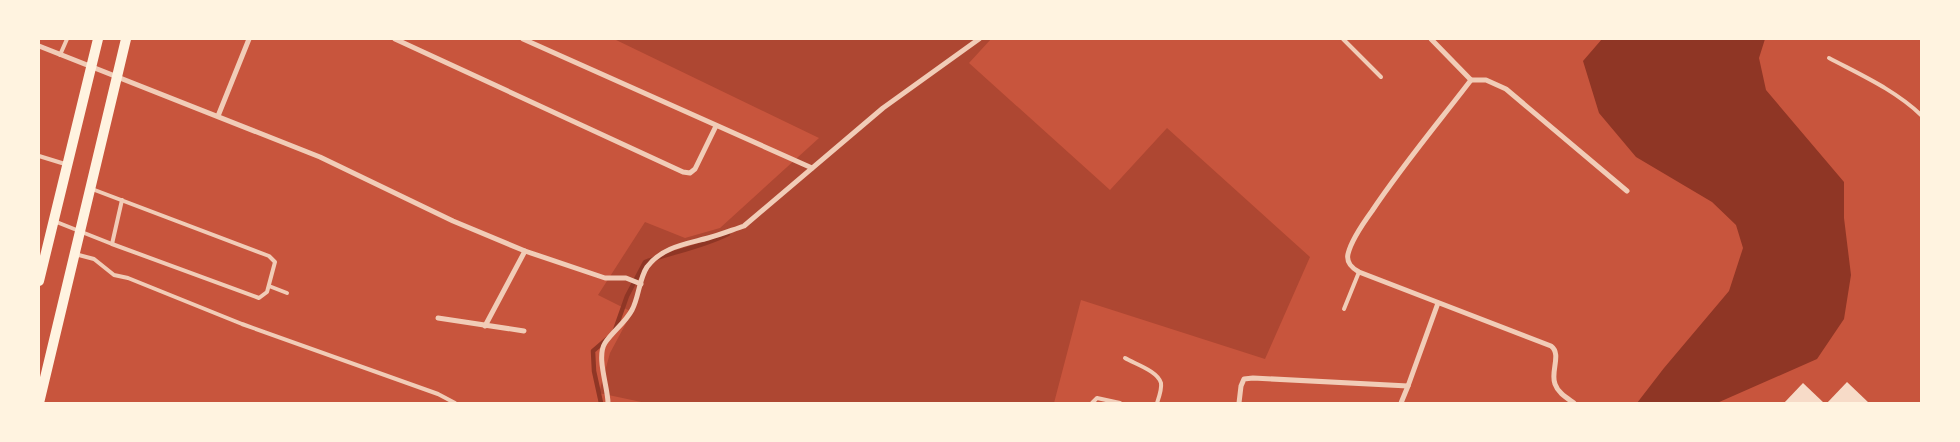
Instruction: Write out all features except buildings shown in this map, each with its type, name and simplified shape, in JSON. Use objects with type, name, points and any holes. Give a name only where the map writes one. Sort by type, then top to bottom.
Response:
[{"type":"main road","points":[[39,281],[98,39]]},
{"type":"main road","points":[[39,403],[126,39]]},
{"type":"street","points":[[218,116],[249,39]]},
{"type":"street","points":[[395,39],[683,172],[690,173],[696,169],[716,126]]},
{"type":"street","points":[[522,39],[812,168]]},
{"type":"street","points":[[608,403],[603,368],[603,347],[627,319],[633,308],[639,283],[646,268],[664,252],[674,247],[721,235],[744,226],[883,108],[978,39]]},
{"type":"street","points":[[1431,39],[1471,80],[1486,80],[1506,89],[1627,191]]},
{"type":"street","points":[[39,46],[320,157],[437,214],[525,251],[605,278],[626,278],[639,283]]},
{"type":"street","points":[[1471,80],[1383,195],[1363,225],[1348,254],[1348,261],[1351,267],[1359,272],[1551,346],[1555,349],[1556,354],[1552,372],[1554,383],[1559,391],[1574,403]]},
{"type":"street","points":[[485,326],[525,251]]},
{"type":"street","points":[[1401,403],[1438,303]]},
{"type":"street","points":[[438,318],[524,331]]},
{"type":"street","points":[[1239,403],[1241,386],[1244,379],[1253,378],[1408,386]]},
{"type":"lane","points":[[60,55],[67,39]]},
{"type":"lane","points":[[1344,39],[1381,77]]},
{"type":"lane","points":[[1829,58],[1885,88],[1910,104],[1921,114]]},
{"type":"lane","points":[[39,156],[67,164]]},
{"type":"lane","points":[[54,220],[112,244],[259,298],[267,292],[275,262],[269,256],[90,188]]},
{"type":"lane","points":[[112,244],[122,200]]},
{"type":"lane","points":[[74,254],[94,259],[114,275],[128,278],[242,324],[438,394],[455,403]]},
{"type":"lane","points":[[1344,309],[1359,272]]},
{"type":"lane","points":[[268,286],[287,293]]},
{"type":"lane","points":[[1124,358],[1155,374],[1161,382],[1157,403]]},
{"type":"lane","points":[[1092,403],[1097,398],[1120,403]]},
{"type":"shaded area","points":[[614,39],[991,39],[969,63],[1110,190],[1167,128],[1310,257],[1265,359],[1081,300],[1054,403],[646,403],[599,393],[610,353],[632,312],[598,295],[645,222],[685,238],[720,228],[819,138]]},
{"type":"shaded area","points":[[1602,39],[1765,39],[1759,58],[1766,90],[1844,182],[1844,218],[1851,275],[1844,319],[1817,359],[1717,403],[1637,403],[1729,291],[1743,248],[1736,225],[1712,202],[1636,157],[1599,113],[1583,61]]},
{"type":"waterway","points":[[615,330],[627,296],[645,262],[698,246],[728,234]]},
{"type":"waterway","points":[[601,403],[594,371],[593,351],[607,339]]}]
